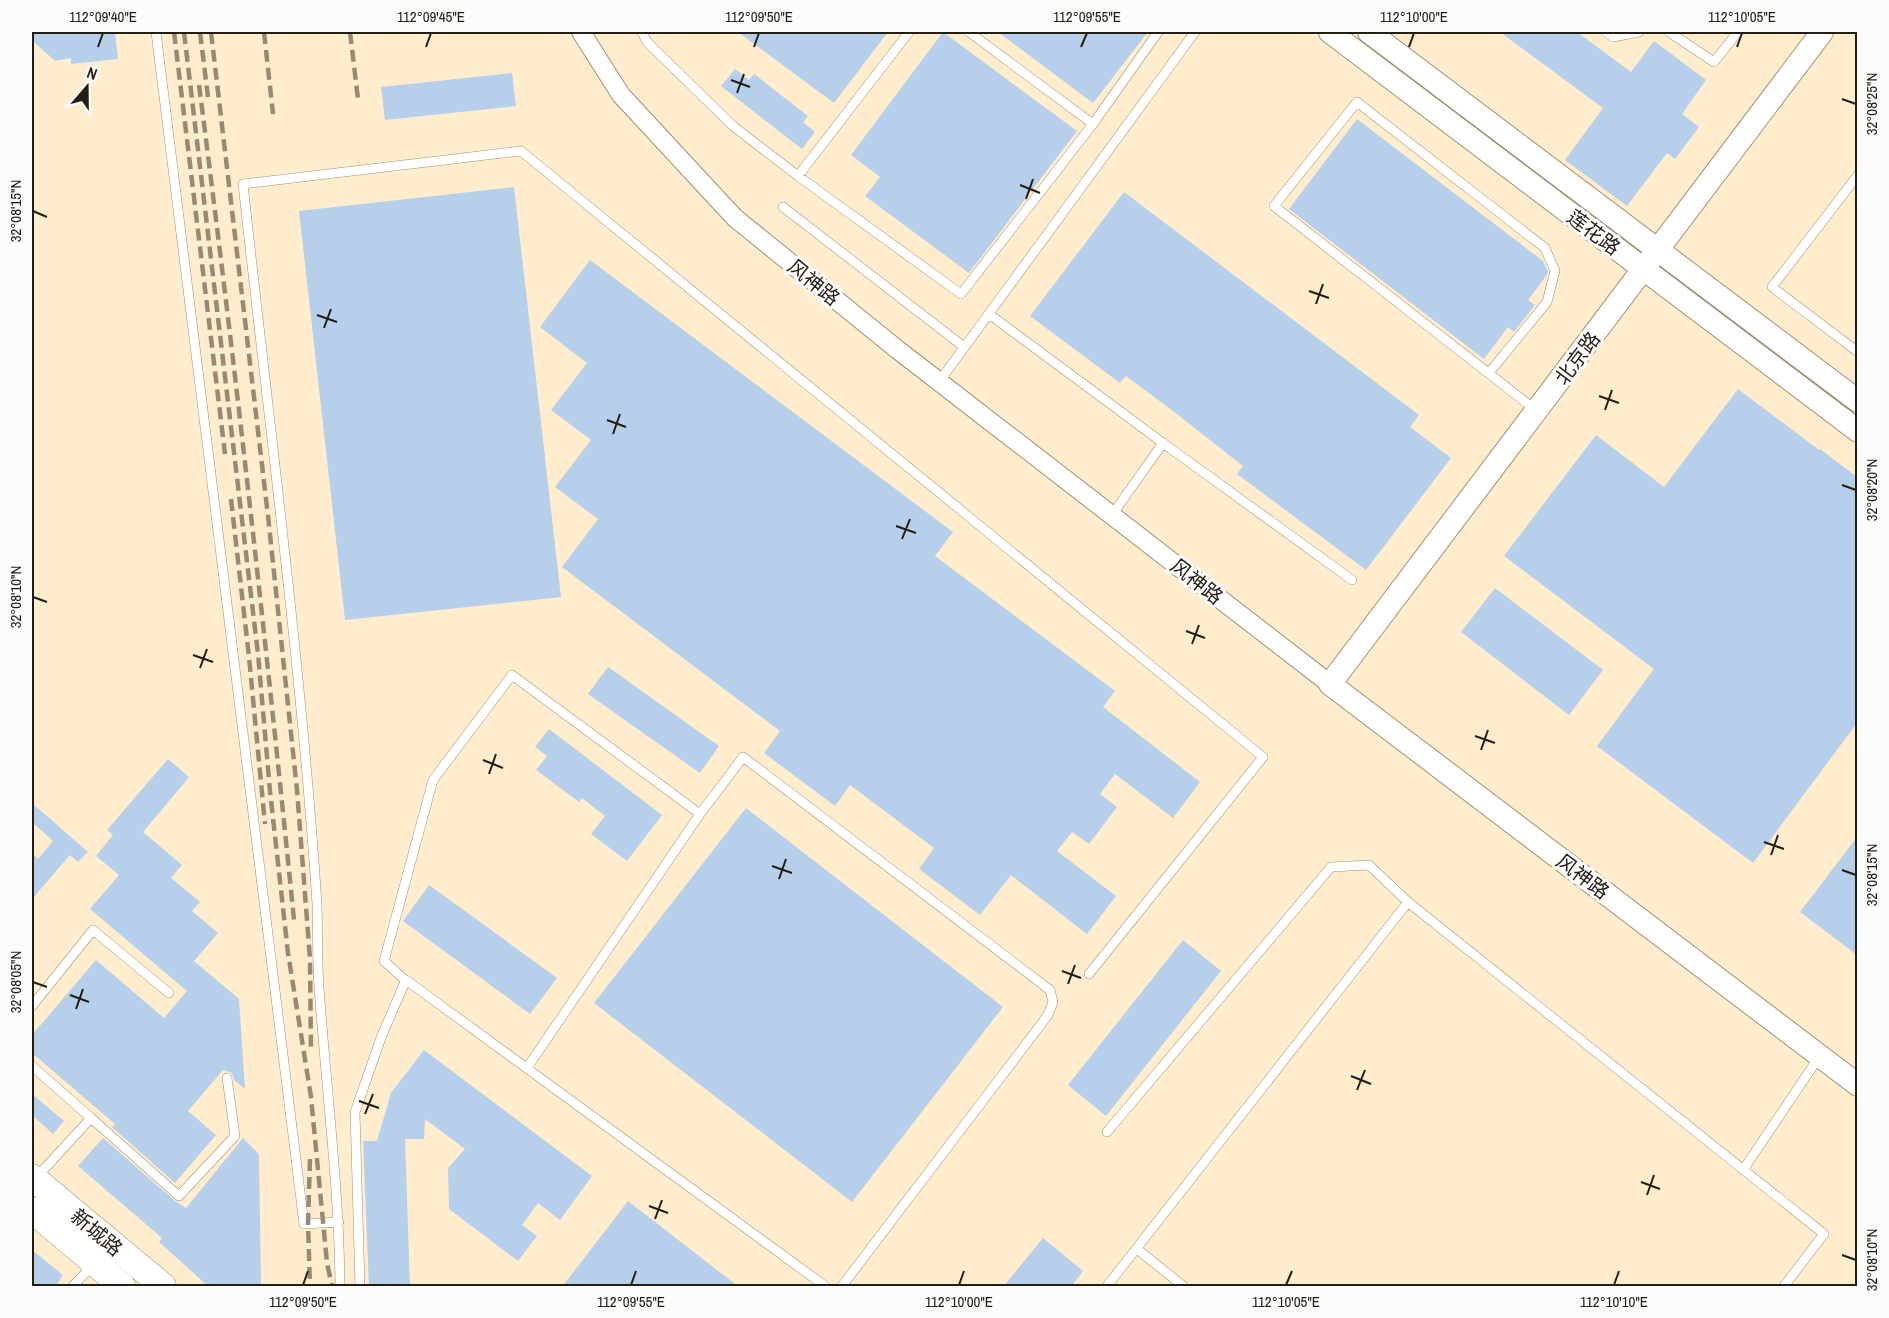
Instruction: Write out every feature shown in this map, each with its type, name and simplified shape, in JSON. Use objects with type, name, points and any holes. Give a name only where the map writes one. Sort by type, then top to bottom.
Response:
[{"type":"main road","name":"新城路","points":[[33,1179],[163,1287]]},
{"type":"main road","name":"新城路","points":[[32,1210],[122,1287]]},
{"type":"street","name":"风神路","points":[[581,32],[621,95],[735,218],[939,382],[1330,684],[1857,1085]]},
{"type":"street","name":"莲花路","points":[[1330,32],[1857,431]]},
{"type":"street","name":"莲花路","points":[[1369,32],[1857,401]]},
{"type":"street","name":"北京路","points":[[1330,684],[1822,32]]},
{"type":"lane","points":[[156,32],[303,1224],[339,1222]]},
{"type":"lane","points":[[642,32],[647,42],[733,126],[961,294],[1093,124],[1158,32]]},
{"type":"lane","points":[[798,176],[909,32]]},
{"type":"lane","points":[[969,32],[1093,124]]},
{"type":"lane","points":[[939,382],[1195,32]]},
{"type":"lane","points":[[1606,32],[1613,37],[1639,32]]},
{"type":"lane","points":[[1669,32],[1714,62],[1738,32]]},
{"type":"lane","points":[[1489,373],[1547,302],[1555,271],[1545,248],[1357,102],[1274,206],[1537,411]]},
{"type":"lane","points":[[340,1287],[339,1222],[319,987],[317,906],[307,781],[243,184],[521,151],[1263,757],[1089,974]]},
{"type":"lane","points":[[1857,175],[1772,287],[1857,352]]},
{"type":"lane","points":[[783,207],[964,347]]},
{"type":"lane","points":[[989,314],[1352,580]]},
{"type":"lane","points":[[1112,515],[1163,443]]},
{"type":"lane","points":[[700,814],[512,675],[434,780],[384,961],[406,981],[825,1287]]},
{"type":"lane","points":[[526,1068],[700,814],[743,757],[1050,990],[1053,1002],[1048,1015],[842,1287]]},
{"type":"lane","points":[[1107,1132],[1331,867],[1370,865],[1408,902],[1824,1234],[1784,1287]]},
{"type":"lane","points":[[1107,1287],[1408,902]]},
{"type":"lane","points":[[32,1006],[93,930],[170,993]]},
{"type":"lane","points":[[360,1287],[355,1112],[382,1035],[406,981]]},
{"type":"lane","points":[[1743,1170],[1820,1056]]},
{"type":"lane","points":[[32,1066],[179,1196],[235,1136],[227,1078]]},
{"type":"lane","points":[[33,1179],[91,1118]]},
{"type":"lane","points":[[1137,1249],[1183,1287]]},
{"type":"lane","points":[[73,1287],[94,1263]]},
{"type":"building","points":[[32,32],[115,32],[118,59],[71,64],[71,58],[55,61],[34,42]]},
{"type":"building","points":[[738,32],[888,32],[834,103]]},
{"type":"building","points":[[943,32],[1077,131],[969,273],[865,196],[880,177],[851,155]]},
{"type":"building","points":[[998,32],[1148,32],[1093,103]]},
{"type":"building","points":[[1500,32],[1577,32],[1631,72],[1654,41],[1706,80],[1682,114],[1699,127],[1675,159],[1667,153],[1627,206],[1565,160],[1603,108]]},
{"type":"building","points":[[735,69],[749,80],[754,74],[808,116],[803,122],[815,132],[802,149],[721,86]]},
{"type":"building","points":[[512,73],[516,106],[385,120],[381,87]]},
{"type":"building","points":[[1357,119],[1543,261],[1547,275],[1528,300],[1535,305],[1514,332],[1508,327],[1484,359],[1289,209]]},
{"type":"building","points":[[514,187],[561,597],[345,620],[299,211]]},
{"type":"building","points":[[1124,192],[1419,415],[1410,427],[1451,458],[1366,570],[1237,474],[1243,466],[1173,411],[1126,376],[1120,383],[1030,316]]},
{"type":"building","points":[[590,260],[953,532],[935,556],[1115,691],[1103,707],[1200,782],[1173,818],[1115,774],[1100,794],[1117,807],[1089,844],[1072,832],[1057,851],[1116,896],[1087,934],[1011,875],[980,915],[919,869],[934,848],[850,785],[835,806],[764,753],[780,731],[562,567],[598,519],[555,487],[591,440],[551,410],[587,363],[540,327]]},
{"type":"building","points":[[1738,389],[1857,477],[1857,723],[1753,863],[1597,746],[1654,669],[1504,556],[1596,435],[1664,487]]},
{"type":"building","points":[[1495,588],[1603,670],[1569,715],[1461,632]]},
{"type":"building","points":[[608,667],[719,746],[700,773],[588,694]]},
{"type":"building","points":[[549,729],[662,815],[627,861],[591,834],[605,816],[582,798],[579,802],[536,770],[547,756],[535,747]]},
{"type":"building","points":[[168,759],[189,777],[143,832],[182,865],[171,878],[200,902],[192,911],[218,933],[194,961],[239,999],[245,1089],[234,1080],[232,1073],[223,1070],[188,1111],[216,1135],[175,1183],[112,1127],[115,1124],[32,1053],[32,1035],[96,960],[164,1018],[187,991],[90,909],[119,875],[96,856],[113,835],[107,830]]},
{"type":"building","points":[[32,803],[88,852],[78,862],[70,855],[32,899],[32,853],[38,859],[53,841],[32,822]]},
{"type":"building","points":[[746,808],[1003,1007],[852,1202],[594,1003]]},
{"type":"building","points":[[1857,837],[1857,955],[1800,912]]},
{"type":"building","points":[[429,885],[557,978],[530,1014],[403,921]]},
{"type":"building","points":[[1183,940],[1221,971],[1106,1116],[1068,1085]]},
{"type":"building","points":[[424,1050],[592,1176],[560,1220],[538,1203],[522,1225],[537,1236],[518,1261],[449,1209],[448,1168],[465,1149],[425,1119],[424,1139],[405,1139],[410,1287],[369,1287],[363,1141],[377,1141],[391,1093]]},
{"type":"building","points":[[32,1094],[64,1121],[53,1134],[32,1115]]},
{"type":"building","points":[[103,1138],[186,1208],[243,1138],[259,1154],[261,1287],[209,1287],[159,1242],[162,1238],[78,1166]]},
{"type":"building","points":[[628,1201],[739,1287],[562,1287]]},
{"type":"building","points":[[1043,1238],[1083,1271],[1071,1287],[1003,1287]]},
{"type":"building","points":[[32,1250],[63,1275],[55,1287],[32,1287]]},
{"type":"railway","points":[[174,32],[225,454]]},
{"type":"railway","points":[[184,32],[258,654],[288,953],[311,1097],[327,1263],[332,1286]]},
{"type":"railway","points":[[200,32],[208,97]]},
{"type":"railway","points":[[211,32],[268,516],[297,790],[310,959],[311,1052]]},
{"type":"railway","points":[[264,32],[273,114]]},
{"type":"railway","points":[[350,32],[358,99]]},
{"type":"railway","points":[[199,85],[249,502],[294,920]]},
{"type":"railway","points":[[231,499],[265,824]]},
{"type":"railway","points":[[310,1159],[308,1223],[310,1286]]}]
